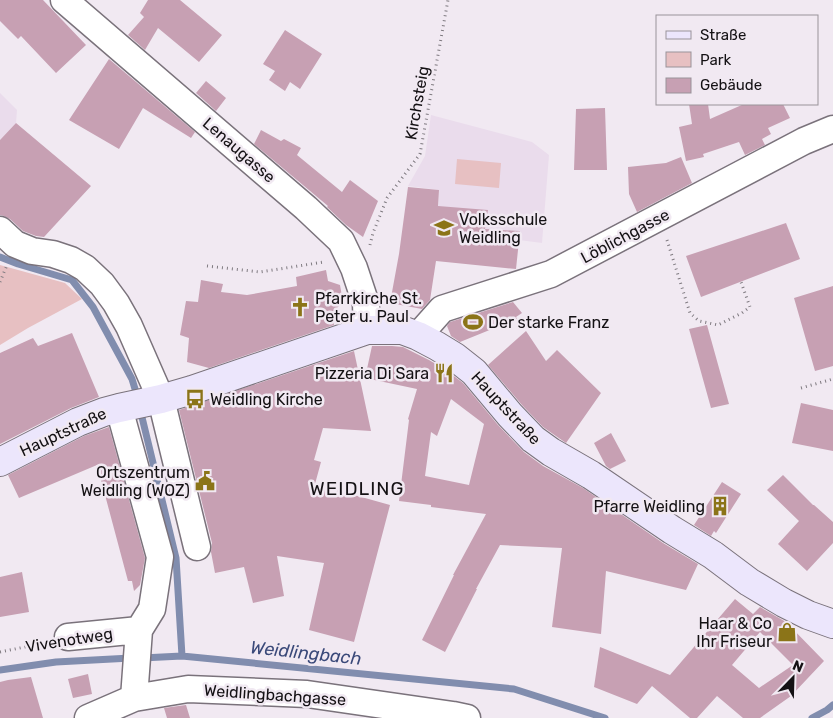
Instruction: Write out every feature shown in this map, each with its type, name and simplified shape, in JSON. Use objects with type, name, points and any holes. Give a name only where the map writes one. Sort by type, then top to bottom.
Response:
[{"type":"main road","name":"Hauptstraße","points":[[0,462],[78,422],[192,390],[367,330],[402,330],[418,336],[455,356],[474,372],[533,439],[551,452],[591,475],[766,592],[808,616],[833,624]]},
{"type":"street","name":"Lenaugasse","points":[[64,0],[306,208],[341,241],[354,268],[366,304],[367,330]]},
{"type":"street","name":"Löblichgasse","points":[[418,336],[442,309],[551,274],[804,141],[833,129]]},
{"type":"street","points":[[0,230],[15,244],[71,260],[85,268],[102,284],[116,303],[129,326],[160,557],[152,609],[138,637],[134,686]]},
{"type":"street","points":[[139,404],[197,547]]},
{"type":"street","name":"Vivenotweg","points":[[68,638],[138,637]]},
{"type":"street","name":"Weidlingbachgasse","points":[[88,718],[134,686],[308,694],[467,718]]},
{"type":"path","name":"Kirchsteig","points":[[369,249],[373,233],[387,198],[420,154],[448,0]]},
{"type":"path","points":[[664,232],[690,313],[699,321],[718,325],[750,307],[741,282]]},
{"type":"path","points":[[207,266],[260,272],[327,261]]},
{"type":"path","points":[[0,282],[5,272]]},
{"type":"path","points":[[801,388],[833,379]]},
{"type":"path","name":"Vivenotweg","points":[[0,652],[68,638]]},
{"type":"shaded area","points":[[0,93],[17,110],[16,123],[0,140]]},
{"type":"shaded area","points":[[431,115],[532,142],[549,155],[542,243],[519,240],[520,231],[485,229],[488,211],[437,225],[439,190],[408,186],[425,156]]},
{"type":"green space","points":[[457,159],[501,163],[499,188],[455,184]]},
{"type":"green space","points":[[0,265],[65,283],[82,299],[0,345]]},
{"type":"building","points":[[0,0],[43,0],[86,45],[56,73],[21,36],[18,39],[0,21]]},
{"type":"building","points":[[148,0],[180,0],[222,35],[199,62],[158,28],[145,50],[128,35],[144,17],[140,13]]},
{"type":"building","points":[[285,30],[322,54],[300,89],[290,82],[285,91],[269,80],[275,71],[263,64]]},
{"type":"building","points":[[109,59],[195,132],[191,138],[143,108],[119,149],[69,120]]},
{"type":"building","points":[[206,81],[226,98],[216,111],[196,93]]},
{"type":"building","points":[[689,105],[708,105],[710,119],[742,105],[784,105],[790,118],[768,128],[771,134],[762,139],[765,145],[745,155],[739,142],[703,154],[704,157],[686,161],[679,127],[692,124]]},
{"type":"building","points":[[605,108],[607,170],[574,170],[576,109]]},
{"type":"building","points":[[16,123],[91,186],[44,237],[23,231],[10,219],[0,215],[0,140]]},
{"type":"building","points":[[261,130],[281,141],[284,139],[301,148],[297,155],[342,192],[350,180],[378,201],[363,237],[346,225],[328,206],[254,144]]},
{"type":"building","points":[[681,157],[692,183],[637,212],[629,194],[628,167],[666,163]]},
{"type":"building","name":"Volksschule Weidling","points":[[408,187],[439,190],[438,206],[488,210],[485,229],[520,231],[516,269],[436,261],[430,300],[422,309],[390,303]]},
{"type":"building","points":[[786,223],[800,259],[701,297],[686,256]]},
{"type":"building","points":[[326,270],[328,281],[340,285],[343,302],[333,312],[334,325],[209,368],[187,362],[189,338],[180,335],[186,301],[198,302],[201,280],[223,284],[221,292],[247,295],[297,286],[296,277]]},
{"type":"building","points":[[833,286],[833,366],[815,371],[794,298]]},
{"type":"building","name":"Der starke Franz","points":[[513,302],[522,313],[516,317],[517,319],[460,342],[451,336],[447,326],[450,322]]},
{"type":"building","points":[[707,325],[729,404],[711,408],[689,329]]},
{"type":"building","points":[[526,331],[546,361],[557,350],[601,393],[566,443],[543,427],[488,365]]},
{"type":"building","points":[[72,333],[99,397],[71,408],[0,444],[0,353],[33,338],[38,346]]},
{"type":"building","points":[[372,346],[403,347],[446,370],[463,383],[498,425],[524,452],[543,466],[583,488],[663,543],[698,564],[686,590],[606,571],[601,634],[552,627],[562,548],[500,545],[445,652],[422,640],[453,575],[486,514],[399,501],[408,419],[417,389],[365,378]],"holes":[[[451,399],[484,424],[469,485],[425,476],[431,432],[437,436]]]},
{"type":"building","points":[[354,351],[371,431],[323,428],[314,460],[321,462],[315,484],[390,505],[354,642],[309,630],[324,563],[277,556],[284,596],[253,603],[244,567],[215,573],[211,552],[212,543],[179,410]]},
{"type":"building","points":[[801,403],[833,410],[833,451],[792,443]]},
{"type":"building","points":[[109,427],[145,558],[140,585],[134,591],[132,581],[128,581],[97,465],[19,498],[8,475],[84,436]]},
{"type":"building","points":[[611,433],[626,461],[610,469],[606,466],[594,443]]},
{"type":"building","points":[[783,475],[833,522],[833,543],[807,571],[778,544],[799,521],[767,490]]},
{"type":"building","name":"Pfarre Weidling","points":[[722,482],[741,494],[716,533],[714,531],[711,536],[694,525]]},
{"type":"building","points":[[22,572],[29,612],[0,617],[0,577]]},
{"type":"building","points":[[735,599],[753,614],[760,607],[786,622],[824,661],[791,696],[760,718],[743,718],[717,696],[697,718],[690,718],[652,686],[637,704],[594,687],[600,647],[670,675]],"holes":[[[760,632],[793,665],[759,688],[732,665]]]},
{"type":"building","points":[[88,674],[92,694],[73,698],[68,679]]},
{"type":"building","points":[[31,677],[43,718],[0,718],[0,682]]},
{"type":"building","points":[[186,705],[190,718],[167,718],[164,708]]},
{"type":"waterway","points":[[0,257],[72,280],[93,307],[132,379],[138,399]]},
{"type":"waterway","points":[[140,409],[176,558],[182,656]]},
{"type":"waterway","name":"Weidlingbach","points":[[142,658],[182,656],[514,689],[605,718]]},
{"type":"waterway","name":"Weidlingbach","points":[[0,670],[56,662],[131,658]]},
{"type":"waterway","name":"Weidlingbach","points":[[812,718],[833,705]]},
{"type":"place","name":"Volksschule Weidling","points":[[444,228]]},
{"type":"place","name":"Pfarrkirche St. Peter u. Paul","points":[[300,307]]},
{"type":"place","name":"Der starke Franz","points":[[473,322]]},
{"type":"place","name":"Pizzeria Di Sara","points":[[444,373]]},
{"type":"place","name":"Weidling Kirche","points":[[195,399]]},
{"type":"place","name":"Ortszentrum Weidling (WOZ)","points":[[205,481]]},
{"type":"place","name":"Pfarre Weidling","points":[[720,506]]},
{"type":"place","name":"Haar & Co Ihr Friseur","points":[[787,632]]},
{"type":"district","name":"WEIDLING","points":[[357,488]]}]
